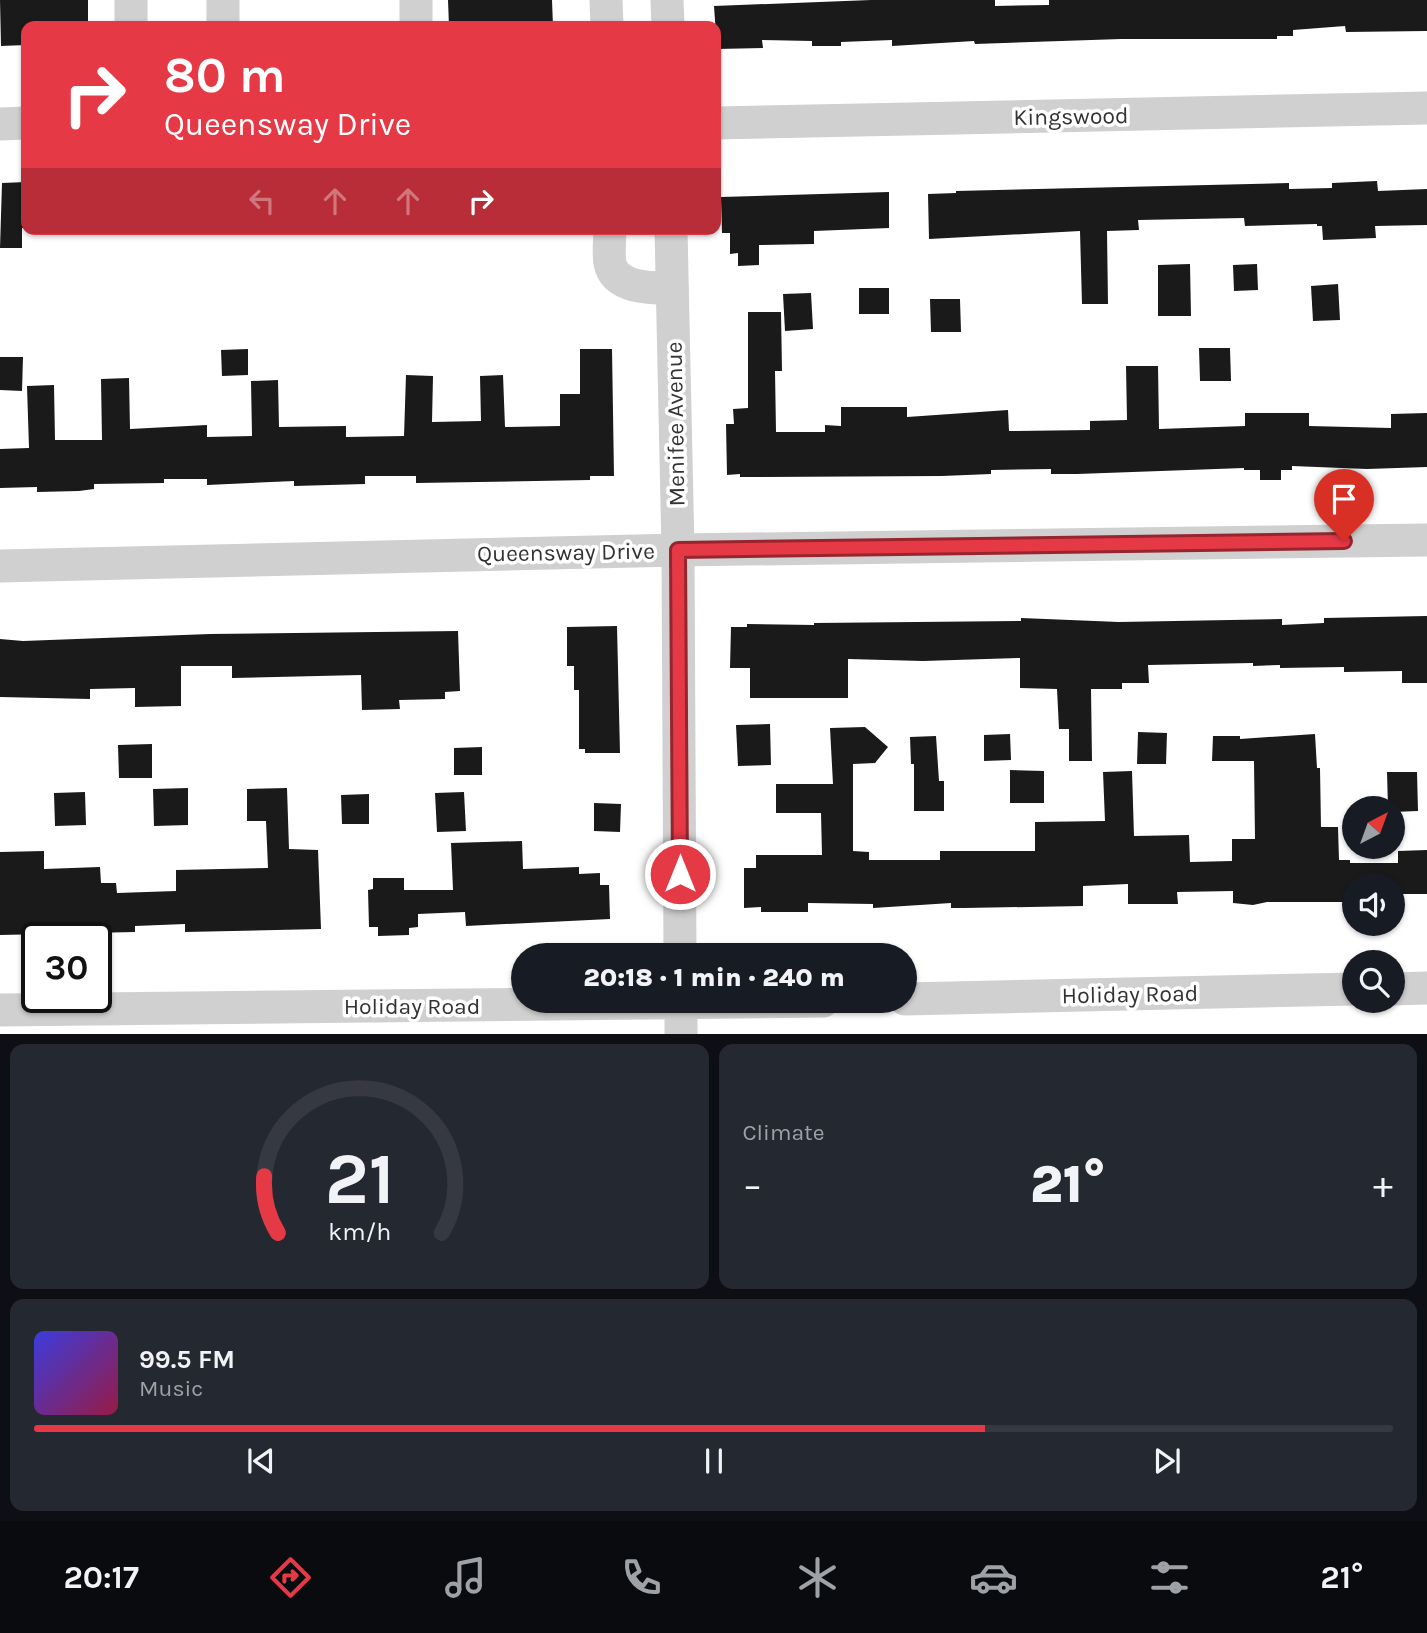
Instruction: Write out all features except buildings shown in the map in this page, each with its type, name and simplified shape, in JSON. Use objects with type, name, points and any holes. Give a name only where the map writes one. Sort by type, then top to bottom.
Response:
[{"type":"street","points":[[131,0],[131,21]]},
{"type":"street","points":[[223,0],[223,21]]},
{"type":"street","points":[[416,0],[416,21]]},
{"type":"street","points":[[606,0],[607,21]]},
{"type":"street","points":[[667,0],[668,21]]},
{"type":"street","name":"Kingswood","points":[[721,123],[1427,108]]},
{"type":"street","points":[[0,124],[21,123]]},
{"type":"street","points":[[610,235],[610,265],[617,275],[641,288],[672,288]]},
{"type":"street","name":"Menifee Avenue","points":[[671,235],[678,550],[680,943]]},
{"type":"street","name":"Queensway Drive","points":[[0,566],[678,550],[1427,540]]},
{"type":"street","points":[[1405,989],[1427,988]]},
{"type":"street","name":"Holiday Road","points":[[917,999],[1342,989]]},
{"type":"street","name":"Holiday Road","points":[[0,1010],[511,1012]]},
{"type":"route","points":[[680,874],[678,550],[1344,541]]}]
